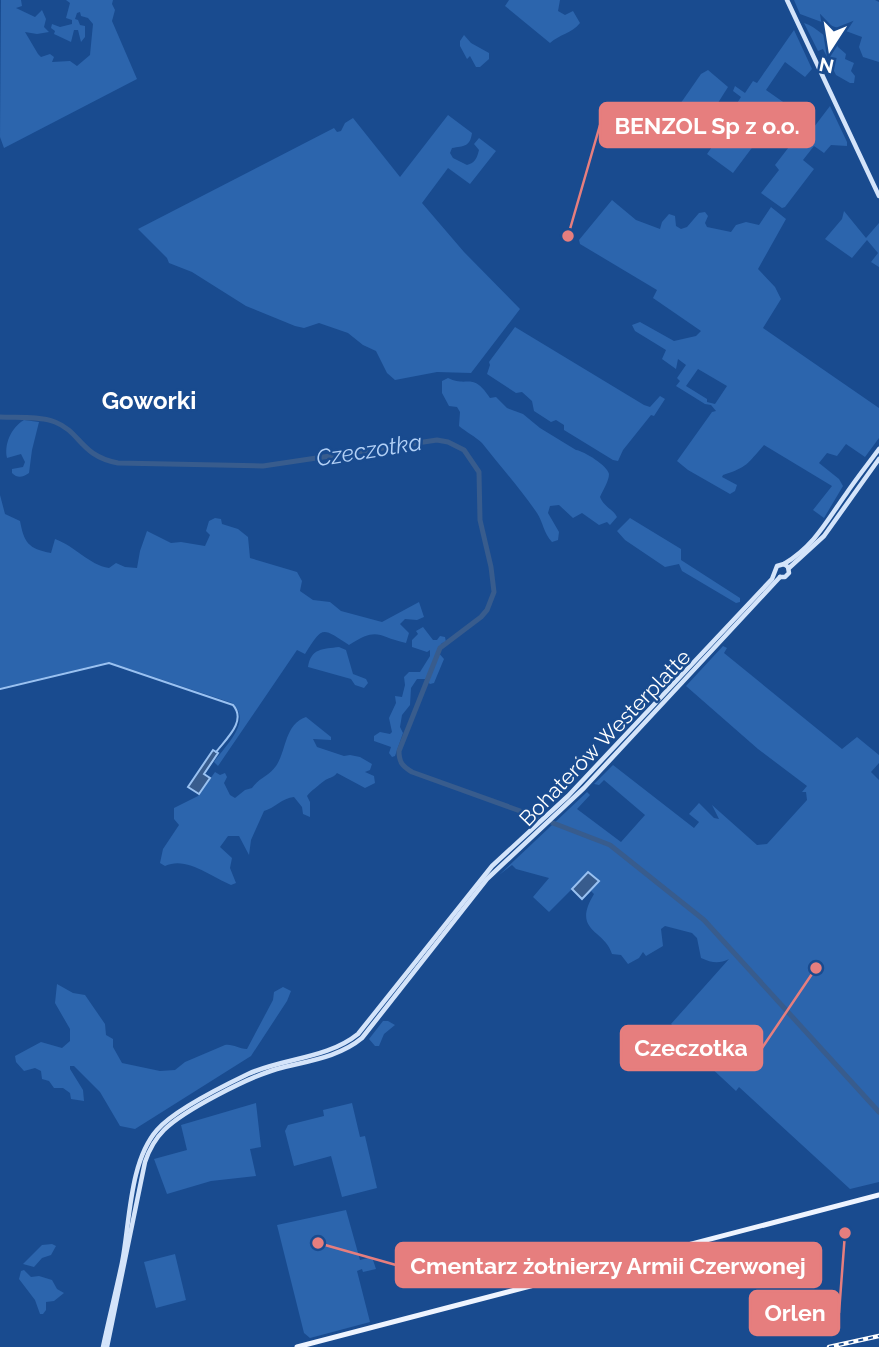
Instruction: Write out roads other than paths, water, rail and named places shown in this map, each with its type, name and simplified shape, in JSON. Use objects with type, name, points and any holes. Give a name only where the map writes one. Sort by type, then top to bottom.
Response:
[{"type":"main road","points":[[787,0],[879,196]]},
{"type":"main road","points":[[879,450],[822,531],[787,566],[787,576],[778,575],[777,566],[787,566],[824,536],[879,459]]},
{"type":"main road","name":"Bohaterów Westerplatte","points":[[105,1347],[144,1165],[160,1134],[174,1122],[247,1080],[337,1053],[358,1041],[381,1016],[452,919],[497,869],[541,824],[584,788],[778,575]]},
{"type":"main road","points":[[297,1347],[879,1195]]},
{"type":"waterway","name":"Czeczotka","points":[[0,417],[35,418],[55,422],[64,426],[88,450],[105,460],[118,463],[263,466],[437,440],[464,450],[479,472],[480,520],[494,592],[481,617],[440,648],[399,751],[400,761],[412,772],[537,817]]},
{"type":"waterway","points":[[0,689],[109,663],[233,705],[237,711],[236,723],[216,752]]},
{"type":"waterway","name":"Czeczotka","points":[[553,823],[610,845],[704,920],[879,1112]]},
{"type":"railway","points":[[829,1347],[879,1336]]},
{"type":"place","name":"BENZOL Sp z o.o.","points":[[568,236]]},
{"type":"place","name":"Czeczotka","points":[[816,968]]},
{"type":"place","name":"Orlen","points":[[845,1233]]},
{"type":"place","name":"Cmentarz żołnierzy Armii Czerwonej","points":[[318,1243]]},
{"type":"district","name":"Goworki","points":[[149,401]]}]
